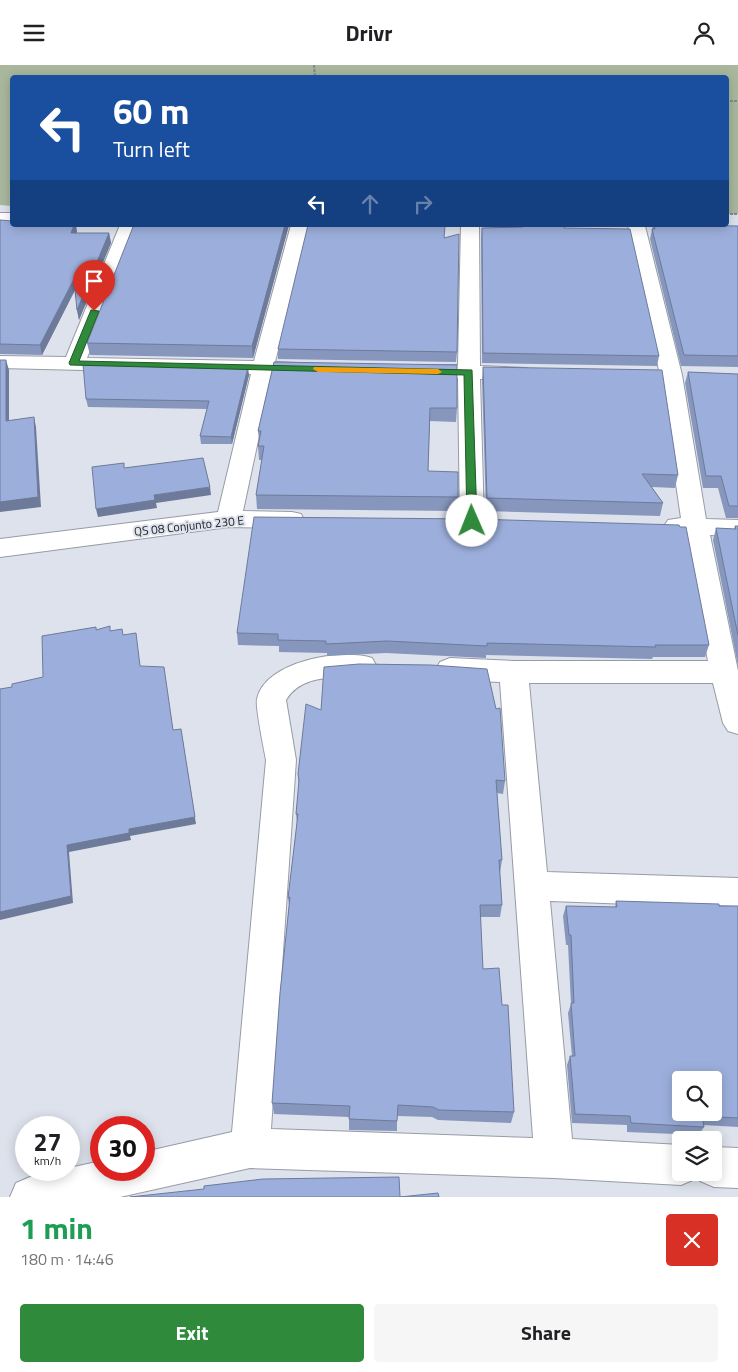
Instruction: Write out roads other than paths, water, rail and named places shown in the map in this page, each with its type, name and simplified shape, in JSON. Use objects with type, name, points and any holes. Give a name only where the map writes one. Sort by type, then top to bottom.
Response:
[{"type":"street","points":[[74,363],[128,227]]},
{"type":"street","points":[[229,519],[263,368],[299,227]]},
{"type":"street","points":[[470,227],[468,372],[472,522]]},
{"type":"street","points":[[645,227],[695,526],[724,672],[738,723]]},
{"type":"street","points":[[0,362],[331,370]]},
{"type":"street","points":[[400,371],[536,373]]},
{"type":"street","name":"QS 08 Conjunto 230 E","points":[[0,548],[229,519],[317,520]]},
{"type":"street","points":[[656,525],[738,528]]},
{"type":"street","points":[[250,1148],[281,761],[271,699],[275,690],[284,680],[298,673],[332,667],[388,666]]},
{"type":"street","points":[[426,668],[514,672],[724,672]]},
{"type":"street","points":[[514,672],[554,1158]]},
{"type":"street","points":[[532,886],[738,893]]},
{"type":"street","points":[[30,1197],[250,1148],[554,1158],[672,1165]]},
{"type":"street","points":[[722,1167],[738,1168]]}]
